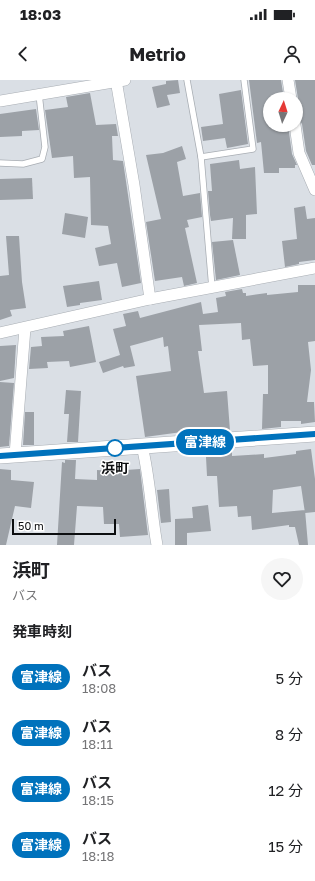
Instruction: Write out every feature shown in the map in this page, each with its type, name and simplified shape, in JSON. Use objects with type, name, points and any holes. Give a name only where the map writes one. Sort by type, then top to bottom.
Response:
[{"type":"main road","points":[[0,456],[315,434]]},
{"type":"street","points":[[288,80],[290,92]]},
{"type":"street","points":[[0,101],[119,81],[150,299]]},
{"type":"street","points":[[296,132],[299,153],[315,190]]},
{"type":"street","points":[[0,333],[150,299],[315,268]]},
{"type":"street","points":[[16,456],[25,328]]},
{"type":"street","points":[[142,446],[147,467],[157,545]]},
{"type":"lane","points":[[187,80],[201,156],[212,288]]},
{"type":"lane","points":[[201,156],[253,149],[244,80]]},
{"type":"lane","points":[[0,163],[23,164],[42,159],[45,147],[39,94]]},
{"type":"building","points":[[178,80],[180,93],[167,95],[170,105],[157,108],[152,87],[166,84],[166,81]]},
{"type":"building","points":[[249,80],[281,80],[283,92],[263,92],[263,132],[289,132],[292,154],[297,165],[295,165],[295,168],[279,168],[279,173],[264,173],[261,142],[257,143]]},
{"type":"building","points":[[295,80],[315,80],[315,165],[312,165],[306,151],[303,131],[303,92],[297,92]]},
{"type":"building","points":[[241,90],[248,144],[227,148],[225,138],[203,141],[201,127],[223,124],[219,94]]},
{"type":"building","points":[[90,93],[96,125],[116,124],[118,136],[112,136],[113,160],[123,161],[141,283],[122,287],[117,263],[99,266],[95,248],[111,244],[108,226],[91,225],[90,177],[74,178],[73,156],[52,158],[45,110],[68,107],[66,97]]},
{"type":"building","points":[[36,109],[39,130],[22,131],[22,136],[0,137],[0,114]]},
{"type":"building","points":[[182,146],[186,159],[177,162],[183,196],[200,193],[202,217],[187,220],[189,227],[185,228],[197,283],[184,286],[182,277],[155,281],[146,222],[161,219],[146,155],[163,153]]},
{"type":"building","points":[[239,160],[240,169],[255,167],[257,214],[246,215],[246,239],[232,239],[233,218],[211,221],[208,191],[212,191],[210,164]]},
{"type":"building","points":[[32,178],[33,199],[0,200],[0,179]]},
{"type":"building","points":[[305,206],[307,219],[315,218],[315,260],[299,262],[299,264],[285,267],[282,241],[297,239],[294,208]]},
{"type":"building","points":[[65,213],[88,217],[85,238],[62,234]]},
{"type":"building","points":[[6,236],[19,236],[22,282],[26,308],[10,310],[12,316],[0,320],[0,276],[9,275]]},
{"type":"building","points":[[233,240],[240,275],[216,280],[212,242]]},
{"type":"building","points":[[99,281],[102,300],[80,303],[80,305],[67,307],[63,286]]},
{"type":"building","points":[[298,285],[315,285],[315,341],[308,342],[311,370],[307,402],[314,402],[315,422],[301,424],[301,421],[281,421],[281,427],[262,429],[263,394],[268,394],[268,365],[253,366],[250,339],[242,340],[241,323],[199,325],[202,351],[198,351],[204,393],[227,391],[230,431],[182,434],[182,432],[145,437],[136,376],[171,371],[168,346],[164,347],[163,337],[130,346],[135,366],[124,368],[123,366],[103,373],[99,362],[120,355],[113,329],[126,326],[123,314],[138,311],[140,318],[201,302],[203,314],[218,312],[216,298],[226,296],[225,292],[242,289],[243,293],[246,293],[246,296],[267,293],[267,295],[298,292]]},
{"type":"building","points":[[89,326],[96,362],[70,367],[69,361],[47,362],[48,368],[29,369],[31,347],[42,346],[41,337],[64,336],[63,331]]},
{"type":"building","points":[[16,345],[14,378],[0,381],[0,346]]},
{"type":"building","points":[[0,382],[14,383],[9,446],[0,447]]},
{"type":"building","points":[[66,390],[81,391],[78,442],[67,442],[69,414],[64,414]]},
{"type":"building","points":[[25,412],[34,412],[34,445],[23,445]]},
{"type":"building","points":[[232,449],[232,456],[264,454],[264,458],[296,454],[296,451],[311,449],[315,479],[315,512],[305,513],[308,545],[299,545],[295,527],[289,527],[289,525],[252,530],[251,516],[238,517],[237,506],[219,507],[217,476],[207,476],[206,457],[214,457],[213,450]],"holes":[[[301,486],[305,510],[272,513],[273,490]]]},
{"type":"building","points":[[65,460],[76,460],[75,479],[97,480],[97,470],[112,471],[140,469],[148,535],[120,537],[119,524],[104,524],[103,507],[77,506],[74,545],[57,545],[62,462],[65,463]]},
{"type":"building","points":[[0,469],[11,470],[11,480],[34,482],[31,508],[15,506],[6,545],[0,545]]},
{"type":"building","points":[[169,489],[171,522],[161,523],[157,490]]},
{"type":"building","points":[[208,505],[211,531],[187,533],[187,545],[175,545],[175,519],[193,518],[192,507]]},
{"type":"bus line","name":"富津線","points":[[0,456],[315,434]]},
{"type":"place","name":"浜町","points":[[115,448]]}]
